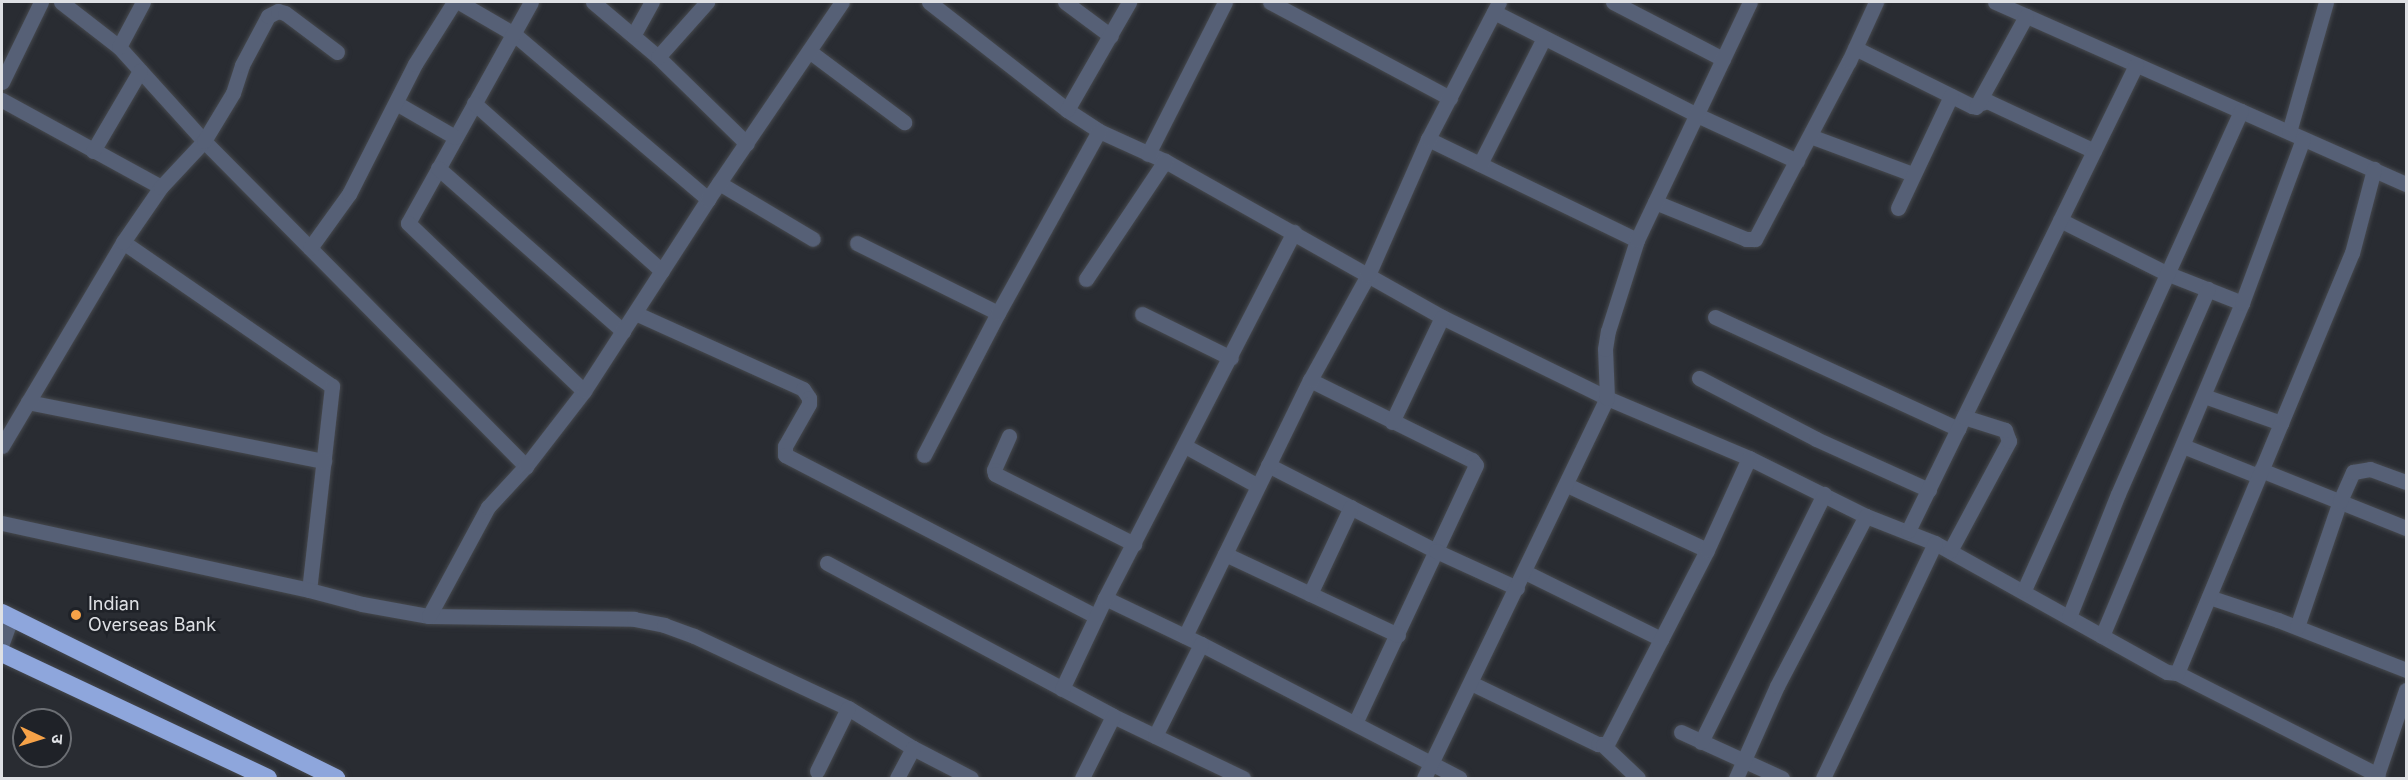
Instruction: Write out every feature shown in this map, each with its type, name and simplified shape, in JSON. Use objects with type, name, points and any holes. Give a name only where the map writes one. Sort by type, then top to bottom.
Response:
[{"type":"highway","points":[[6,616],[336,778]]},
{"type":"highway","points":[[2,652],[268,778]]},
{"type":"street","points":[[2,82],[41,2]]},
{"type":"street","points":[[61,2],[119,47],[204,141],[526,466]]},
{"type":"street","points":[[119,47],[143,2]]},
{"type":"street","points":[[310,248],[349,194],[415,64],[454,2]]},
{"type":"street","points":[[459,2],[514,34],[708,200]]},
{"type":"street","points":[[531,2],[408,219],[408,225],[584,391]]},
{"type":"street","points":[[593,2],[658,57],[747,144]]},
{"type":"street","points":[[633,34],[652,2]]},
{"type":"street","points":[[658,57],[707,2]]},
{"type":"street","points":[[429,616],[488,507],[526,466],[584,391],[719,183],[842,2]]},
{"type":"street","points":[[929,2],[1066,110],[1099,131],[1165,162],[1294,232],[1442,317],[1607,398],[1749,458],[1866,516],[1935,543],[2024,590],[2168,672],[2177,673],[2377,777],[2406,690]]},
{"type":"street","points":[[1065,2],[1111,36]]},
{"type":"street","points":[[1066,110],[1129,2]]},
{"type":"street","points":[[1148,154],[1225,2]]},
{"type":"street","points":[[1270,2],[1450,99]]},
{"type":"street","points":[[1613,2],[1723,59]]},
{"type":"street","points":[[1424,778],[1607,398],[1608,331],[1637,240],[1750,2]]},
{"type":"street","points":[[1655,202],[1746,238],[1755,239],[1855,48],[1876,2]]},
{"type":"street","points":[[1995,2],[2406,184]]},
{"type":"street","points":[[2289,132],[2325,2]]},
{"type":"street","points":[[1185,636],[1310,380],[1368,275],[1428,140],[1497,7],[1544,38],[1697,115],[1797,161]]},
{"type":"street","points":[[2,446],[123,242],[161,187],[204,141],[233,93],[243,65],[268,16],[273,12],[285,13],[337,52]]},
{"type":"street","points":[[1976,107],[2026,16]]},
{"type":"street","points":[[1480,164],[1544,38]]},
{"type":"street","points":[[1855,48],[1976,107]]},
{"type":"street","points":[[809,51],[904,123]]},
{"type":"street","points":[[1908,531],[2136,65]]},
{"type":"street","points":[[93,151],[140,71]]},
{"type":"street","points":[[1898,208],[1951,96]]},
{"type":"street","points":[[2,100],[161,187]]},
{"type":"street","points":[[1976,107],[1987,101],[2094,151]]},
{"type":"street","points":[[396,103],[456,137]]},
{"type":"street","points":[[474,103],[662,271]]},
{"type":"street","points":[[2024,590],[2241,111]]},
{"type":"street","points":[[924,455],[998,313],[1099,131]]},
{"type":"street","points":[[1810,136],[1913,174]]},
{"type":"street","points":[[2102,636],[2242,303],[2303,139]]},
{"type":"street","points":[[1428,140],[1637,240]]},
{"type":"street","points":[[1086,279],[1165,162]]},
{"type":"street","points":[[438,168],[623,331]]},
{"type":"street","points":[[2177,673],[2352,254],[2374,169]]},
{"type":"street","points":[[719,183],[813,239]]},
{"type":"street","points":[[2060,220],[2166,273],[2242,303]]},
{"type":"street","points":[[1062,689],[1105,598],[1231,358],[1294,232]]},
{"type":"street","points":[[123,242],[328,381],[332,392],[309,590]]},
{"type":"street","points":[[857,243],[998,313]]},
{"type":"street","points":[[2069,617],[2118,494],[2208,289]]},
{"type":"street","points":[[635,313],[803,388],[809,398],[809,404],[785,446],[785,455],[1096,616]]},
{"type":"street","points":[[1142,314],[1231,358]]},
{"type":"street","points":[[1392,422],[1442,317]]},
{"type":"street","points":[[1714,317],[1961,423],[2006,430],[2008,441],[1950,551]]},
{"type":"street","points":[[1699,378],[1816,440],[1929,490]]},
{"type":"street","points":[[1310,380],[1476,463],[1398,635],[1355,723]]},
{"type":"street","points":[[2204,396],[2281,423]]},
{"type":"street","points":[[28,402],[324,461]]},
{"type":"street","points":[[1009,436],[994,470],[995,474],[1134,544]]},
{"type":"street","points":[[1185,446],[1258,486]]},
{"type":"street","points":[[2183,446],[2340,501],[2406,528]]},
{"type":"street","points":[[1603,745],[1609,741],[1707,550],[1749,458]]},
{"type":"street","points":[[1268,465],[1436,551],[1517,588]]},
{"type":"street","points":[[2297,627],[2350,476],[2357,470],[2370,470],[2406,482]]},
{"type":"street","points":[[1567,485],[1707,550]]},
{"type":"street","points":[[1701,742],[1824,494]]},
{"type":"street","points":[[1310,594],[1351,507]]},
{"type":"street","points":[[1736,778],[1777,686],[1866,516]]},
{"type":"street","points":[[2,523],[309,590],[362,604],[429,616],[634,619],[664,625],[694,636],[848,708],[913,748],[971,778]]},
{"type":"street","points":[[1822,778],[1935,543]]},
{"type":"street","points":[[1225,554],[1398,635]]},
{"type":"street","points":[[827,563],[1113,716],[1240,778]]},
{"type":"street","points":[[1525,572],[1661,639]]},
{"type":"street","points":[[2209,597],[2297,627],[2406,670]]},
{"type":"street","points":[[1105,598],[1201,644],[1459,778]]},
{"type":"street","points":[[2,643],[6,616]]},
{"type":"street","points":[[1155,736],[1201,644]]},
{"type":"street","points":[[1471,683],[1603,745],[1638,778]]},
{"type":"street","points":[[818,771],[848,708]]},
{"type":"street","points":[[1082,778],[1113,716]]},
{"type":"street","points":[[1681,732],[1782,778]]},
{"type":"street","points":[[897,778],[913,748]]},
{"type":"place","name":"Indian Overseas Bank","points":[[76,615]]}]
